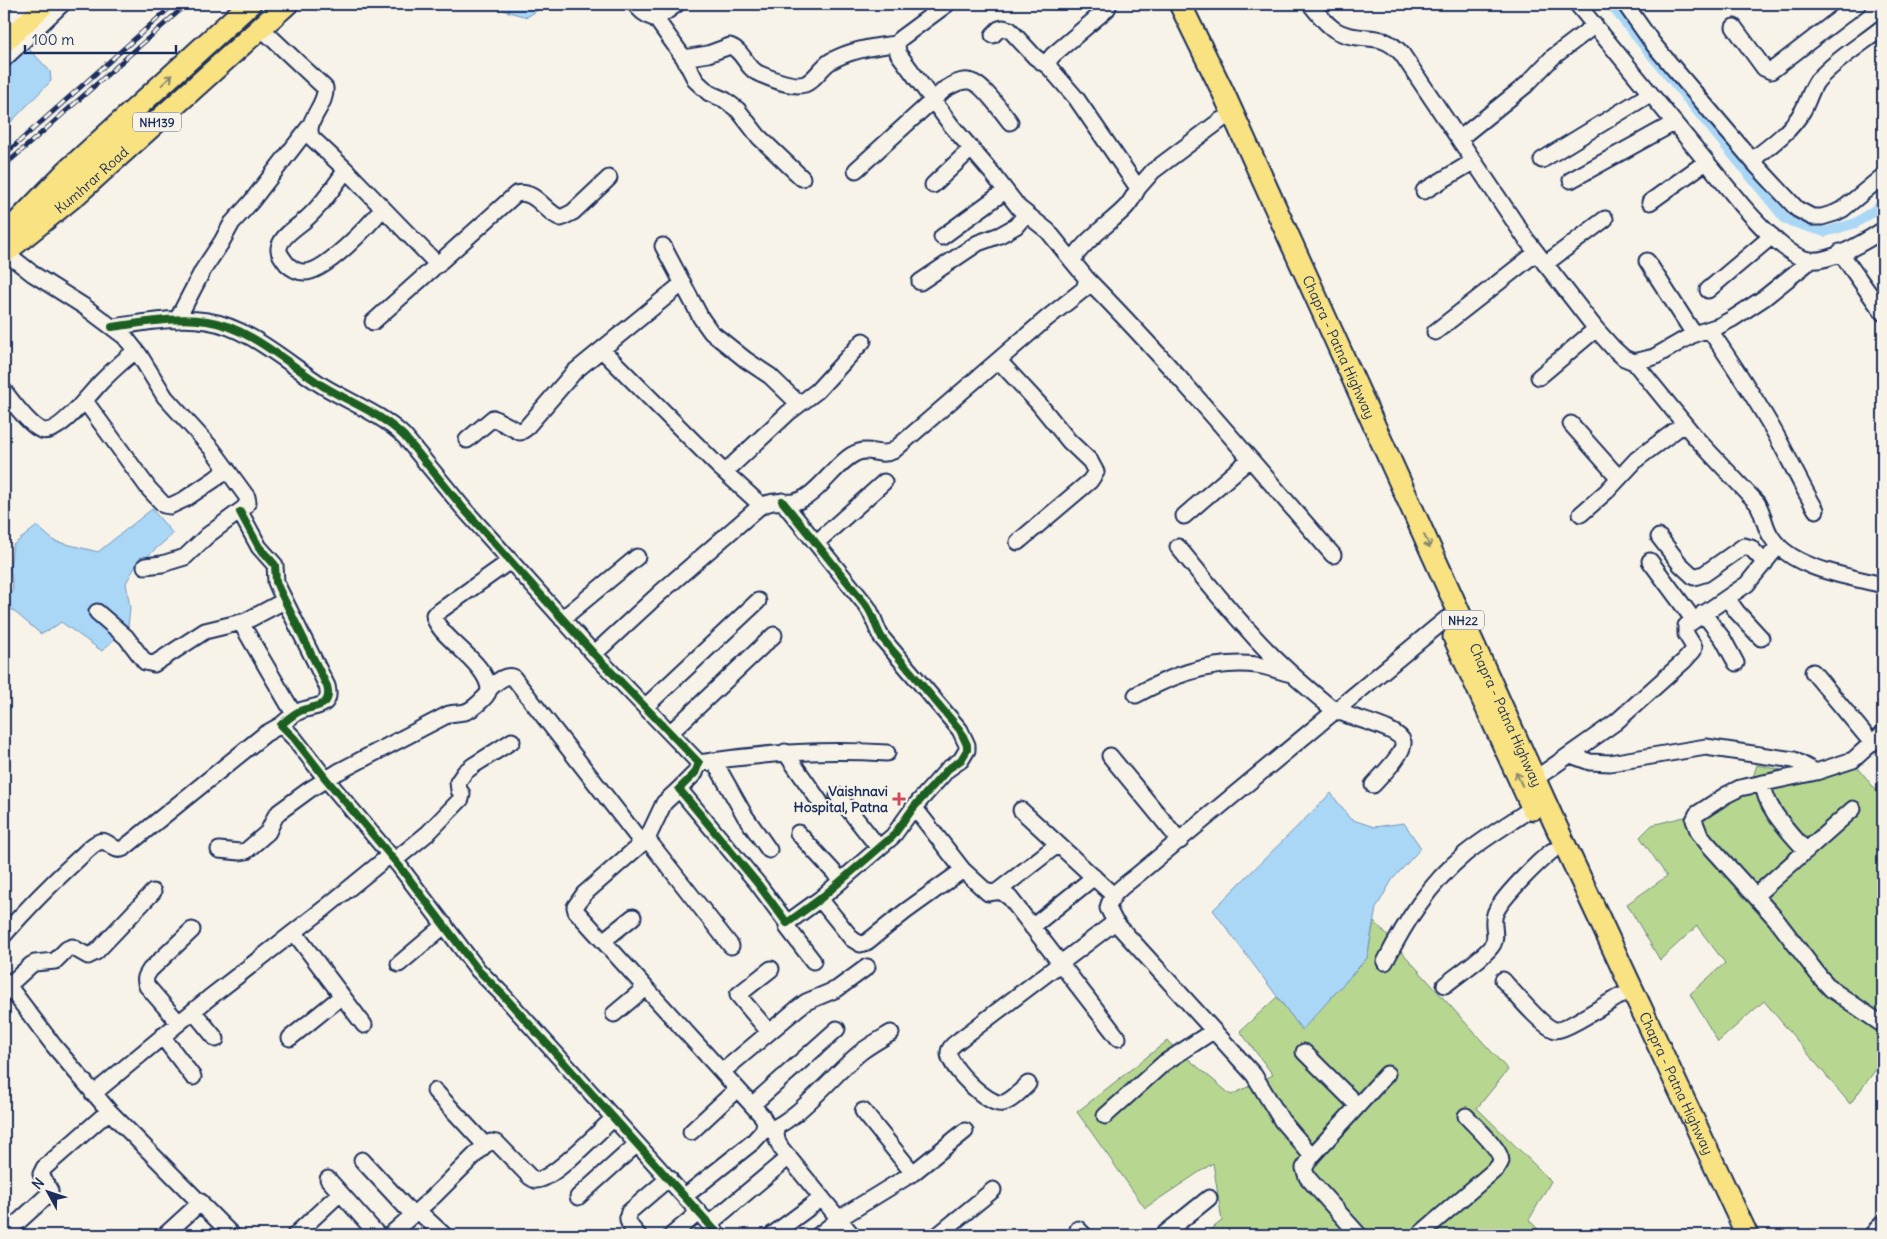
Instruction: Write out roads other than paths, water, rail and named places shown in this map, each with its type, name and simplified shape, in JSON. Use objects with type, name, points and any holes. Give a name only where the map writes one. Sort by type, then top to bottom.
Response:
[{"type":"highway","name":"NH139","points":[[20,232],[67,171],[250,4]]},
{"type":"highway","name":"Kumhrar Road","points":[[20,232],[78,193],[287,4]]},
{"type":"highway","name":"Chapra - Patna Highway","points":[[1166,4],[1210,91],[1221,120],[1532,808],[1732,1235]]},
{"type":"highway","name":"Chapra - Patna Highway","points":[[1180,4],[1227,101],[1535,779],[1747,1235]]},
{"type":"main road","points":[[4,43],[46,4]]},
{"type":"main road","points":[[20,232],[275,4]]},
{"type":"street","points":[[4,27],[28,4]]},
{"type":"street","points":[[4,59],[62,4]]},
{"type":"street","points":[[636,4],[642,12],[656,19],[684,58],[696,81],[702,88],[725,100],[738,110],[760,137],[802,178]]},
{"type":"street","points":[[656,19],[677,4]]},
{"type":"street","points":[[947,4],[901,38],[898,44],[898,53],[932,100],[1019,208],[1048,230],[1087,279],[1173,370],[1333,555]]},
{"type":"street","points":[[1049,67],[1049,60],[1052,54],[1107,10],[1109,4]]},
{"type":"street","points":[[1310,4],[1325,21],[1340,33],[1388,42],[1402,54],[1540,258],[1596,330],[1624,358],[1634,362],[1712,457],[1757,503],[1767,529],[1778,546],[1787,554],[1805,564],[1883,585]]},
{"type":"street","points":[[1577,4],[1741,204],[1772,236],[1800,258],[1810,261],[1832,257],[1883,230]]},
{"type":"street","points":[[1625,4],[1654,45],[1796,209],[1812,217],[1822,217],[1844,209],[1883,176]]},
{"type":"street","points":[[1734,26],[1764,68],[1771,71],[1858,4]]},
{"type":"street","points":[[1460,139],[1526,85],[1553,57],[1595,25]]},
{"type":"street","points":[[1752,160],[1794,124],[1803,111],[1811,90],[1821,77],[1883,27]]},
{"type":"street","points":[[177,320],[203,270],[232,223],[251,202],[309,127],[326,93],[325,88],[262,28]]},
{"type":"street","points":[[993,35],[999,29],[1010,30],[1049,67],[1080,103],[1138,188]]},
{"type":"street","points":[[684,58],[708,54],[730,46],[735,48],[753,71],[798,85],[806,83],[830,62],[840,57],[866,49],[898,44]]},
{"type":"street","points":[[856,170],[945,89],[961,82],[968,80],[977,84],[1010,122]]},
{"type":"street","points":[[1542,160],[1650,94]]},
{"type":"street","points":[[1073,262],[1074,257],[1088,242],[1125,209],[1138,188],[1153,171],[1221,120]]},
{"type":"street","points":[[1570,180],[1674,123]]},
{"type":"street","points":[[309,127],[309,133],[312,138],[346,170],[438,265]]},
{"type":"street","points":[[934,185],[971,149]]},
{"type":"street","points":[[1424,191],[1474,160]]},
{"type":"street","points":[[1650,202],[1706,162]]},
{"type":"street","points":[[346,170],[314,211],[282,240],[279,252],[287,264],[298,271],[311,271],[325,263],[356,238],[383,208]]},
{"type":"street","points":[[373,322],[516,194],[528,194],[561,218],[572,212],[609,178]]},
{"type":"street","points":[[942,237],[1005,191]]},
{"type":"street","points":[[920,282],[978,243],[1000,235],[1016,226],[1026,214]]},
{"type":"street","points":[[1435,332],[1540,258],[1605,219]]},
{"type":"street","points":[[20,232],[33,274],[84,307],[125,337],[165,397],[227,469],[247,497],[248,502],[240,512],[208,535],[185,557],[162,564],[145,566]]},
{"type":"street","points":[[1708,290],[1772,236]]},
{"type":"street","points":[[663,246],[701,318],[711,332],[746,360],[770,376],[799,404]]},
{"type":"street","points":[[1840,252],[1883,313]]},
{"type":"street","points":[[1647,261],[1694,334]]},
{"type":"street","points":[[1634,362],[1654,357],[1694,334],[1719,326],[1747,310],[1810,261]]},
{"type":"street","points":[[594,654],[667,587],[762,506],[774,500],[792,503],[808,496],[850,457],[858,452],[866,450],[886,454],[892,451],[1046,319],[1084,289],[1087,279]]},
{"type":"street","points":[[467,440],[493,418],[520,432],[525,429],[568,378],[682,282]]},
{"type":"street","points":[[112,327],[177,320],[208,321],[240,331],[322,385],[386,420],[404,436],[463,508],[562,619],[699,763]]},
{"type":"street","points":[[1709,329],[1774,432],[1798,481],[1816,510]]},
{"type":"street","points":[[1539,377],[1596,330]]},
{"type":"street","points":[[724,472],[799,404],[817,391],[863,341]]},
{"type":"street","points":[[602,350],[724,472],[762,506]]},
{"type":"street","points":[[4,391],[25,416],[42,431],[53,429],[85,401],[116,367],[136,351]]},
{"type":"street","points":[[999,361],[1039,404],[1069,441],[1090,461],[1096,472],[1090,481],[1018,542]]},
{"type":"street","points":[[85,401],[149,489],[164,505],[170,506],[186,499],[227,469]]},
{"type":"street","points":[[1571,424],[1619,478]]},
{"type":"street","points":[[1581,514],[1637,459],[1684,424]]},
{"type":"street","points":[[1184,516],[1250,459]]},
{"type":"street","points":[[816,543],[884,482]]},
{"type":"street","points":[[782,501],[873,614],[882,638],[942,707],[960,730],[967,745],[967,750],[961,760],[948,769],[914,807],[896,832],[820,899],[788,923]]},
{"type":"street","points":[[4,935],[64,872],[93,846],[99,842],[105,842],[116,849],[124,848],[265,734],[281,725],[294,714],[304,709],[321,706],[327,700],[329,694],[327,686],[284,601],[276,582],[274,565],[259,546],[240,512]]},
{"type":"street","points":[[1659,537],[1680,564],[1694,577],[1704,574],[1744,546],[1751,548],[1765,563]]},
{"type":"street","points":[[1535,779],[1616,722],[1684,661],[1693,651],[1694,647],[1685,630],[1686,626],[1698,616],[1748,584],[1778,546]]},
{"type":"street","points":[[1178,547],[1250,632],[1292,675],[1335,711],[1385,728],[1399,737],[1403,742],[1402,748],[1397,757],[1373,785]]},
{"type":"street","points":[[562,619],[637,557]]},
{"type":"street","points":[[489,689],[478,667],[437,623],[434,614],[510,561]]},
{"type":"street","points":[[1650,561],[1698,616],[1723,640],[1736,663]]},
{"type":"street","points":[[1727,598],[1761,638]]},
{"type":"street","points":[[97,612],[126,637],[145,662],[154,664],[205,632],[241,623],[284,601]]},
{"type":"street","points":[[644,707],[758,601]]},
{"type":"street","points":[[1312,1156],[1282,1121],[1258,1080],[1115,922],[1108,908],[1113,895],[1446,619]]},
{"type":"street","points":[[241,623],[294,714]]},
{"type":"street","points":[[670,733],[774,635]]},
{"type":"street","points":[[1136,695],[1160,682],[1183,673],[1220,666],[1258,666],[1292,675]]},
{"type":"street","points":[[1813,672],[1880,738],[1853,760],[1816,772],[1740,788],[1697,814],[1694,820],[1704,839],[1775,918],[1825,983],[1854,1006],[1883,1025]]},
{"type":"street","points":[[219,850],[246,851],[268,832],[275,817],[280,812],[326,779],[449,714],[471,709],[488,694],[489,689],[504,677],[509,676],[513,678],[731,946]]},
{"type":"street","points":[[281,725],[294,738],[392,858],[478,970],[502,994],[709,1224]]},
{"type":"street","points":[[93,1094],[193,1011],[294,932],[428,833],[462,799],[458,782],[465,772],[512,741]]},
{"type":"street","points":[[1571,755],[1590,762],[1610,763],[1706,747],[1794,760],[1816,772]]},
{"type":"street","points":[[699,763],[785,752],[849,750],[887,752]]},
{"type":"street","points":[[785,752],[820,802]]},
{"type":"street","points":[[1110,756],[1180,841]]},
{"type":"street","points":[[714,760],[745,816],[770,850]]},
{"type":"street","points":[[699,763],[695,773],[664,803],[644,841],[584,894],[574,907],[762,1116],[764,1122],[789,1157],[852,1235]]},
{"type":"street","points":[[1763,783],[1765,798],[1771,808],[1806,851]]},
{"type":"street","points":[[679,789],[758,884],[788,923],[787,927],[814,961]]},
{"type":"street","points":[[838,796],[879,848]]},
{"type":"street","points":[[914,807],[963,870],[977,885],[988,893],[998,891],[1057,845]]},
{"type":"street","points":[[1385,962],[1403,927],[1435,883],[1465,854],[1532,808]]},
{"type":"street","points":[[1755,896],[1853,809]]},
{"type":"street","points":[[1021,810],[1113,895]]},
{"type":"street","points":[[798,833],[841,880]]},
{"type":"street","points":[[1445,985],[1490,948],[1495,939],[1493,918],[1496,911],[1524,878],[1552,851]]},
{"type":"street","points":[[820,899],[852,939],[860,944],[867,942],[963,870]]},
{"type":"street","points":[[1032,927],[1094,877]]},
{"type":"street","points":[[998,891],[1003,892],[1010,898],[1118,1038]]},
{"type":"street","points":[[153,892],[96,952],[88,956],[72,947],[67,948],[55,961],[35,963],[6,983],[93,1094],[232,1235]]},
{"type":"street","points":[[604,942],[633,916]]},
{"type":"street","points":[[1028,1084],[1004,1103],[990,1101],[976,1090],[949,1058],[951,1047],[1115,922]]},
{"type":"street","points":[[399,964],[445,925]]},
{"type":"street","points":[[179,1023],[147,986],[145,981],[150,970],[192,930]]},
{"type":"street","points":[[294,932],[364,1025]]},
{"type":"street","points":[[722,1072],[806,1002],[837,989],[867,967]]},
{"type":"street","points":[[769,1032],[738,995],[770,969]]},
{"type":"street","points":[[1503,980],[1540,1020],[1553,1030],[1571,1025],[1620,996]]},
{"type":"street","points":[[614,1014],[645,988]]},
{"type":"street","points":[[290,1038],[342,996]]},
{"type":"street","points":[[193,1011],[216,1039]]},
{"type":"street","points":[[752,1105],[837,1029]]},
{"type":"street","points":[[1105,1116],[1164,1063],[1213,1031]]},
{"type":"street","points":[[685,1196],[769,1129],[810,1100],[861,1052],[891,1033]]},
{"type":"street","points":[[162,1036],[193,1077]]},
{"type":"street","points":[[1304,1052],[1358,1106]]},
{"type":"street","points":[[1359,1235],[1306,1177],[1304,1168],[1312,1156],[1387,1074]]},
{"type":"street","points":[[691,1132],[737,1089]]},
{"type":"street","points":[[435,1091],[485,1145]]},
{"type":"street","points":[[4,1235],[50,1193],[41,1174],[44,1168],[109,1111]]},
{"type":"street","points":[[863,1111],[913,1172]]},
{"type":"street","points":[[1419,1235],[1501,1163],[1492,1145],[1466,1116]]},
{"type":"street","points":[[390,1235],[485,1145],[491,1142],[497,1143],[530,1178],[535,1180],[543,1179],[564,1164],[614,1118]]},
{"type":"street","points":[[820,1235],[839,1219],[913,1172],[965,1131]]},
{"type":"street","points":[[578,1197],[637,1144]]},
{"type":"street","points":[[672,1235],[709,1224],[789,1157]]},
{"type":"street","points":[[362,1160],[415,1213],[444,1235]]},
{"type":"street","points":[[638,1235],[628,1221],[629,1212],[669,1178]]},
{"type":"street","points":[[328,1179],[378,1235]]},
{"type":"street","points":[[938,1235],[993,1190]]},
{"type":"street","points":[[294,1235],[340,1193]]},
{"type":"street","points":[[772,1235],[822,1198]]},
{"type":"street","points":[[1163,1235],[1210,1198]]},
{"type":"street","points":[[165,1235],[201,1202]]},
{"type":"street","points":[[1872,1235],[1883,1222]]},
{"type":"water","points":[[498,4],[547,4],[527,17],[505,11]]},
{"type":"water","points":[[28,48],[50,71],[51,81],[4,129],[4,57],[10,49]]},
{"type":"water","points":[[152,509],[173,534],[135,567],[126,583],[130,608],[128,626],[102,651],[61,622],[41,634],[4,603],[13,589],[10,568],[13,545],[37,526],[54,541],[98,552]]},
{"type":"water","points":[[1331,793],[1350,819],[1374,827],[1404,823],[1421,848],[1392,880],[1376,908],[1367,958],[1302,1030],[1213,910]]},
{"type":"waterway","points":[[1610,4],[1786,220],[1825,232],[1856,223],[1883,204]]},
{"type":"railway","points":[[4,155],[174,4]]},
{"type":"railway","points":[[4,166],[187,4]]},
{"type":"place","name":"Vaishnavi Hospital, Patna","points":[[899,799]]}]
